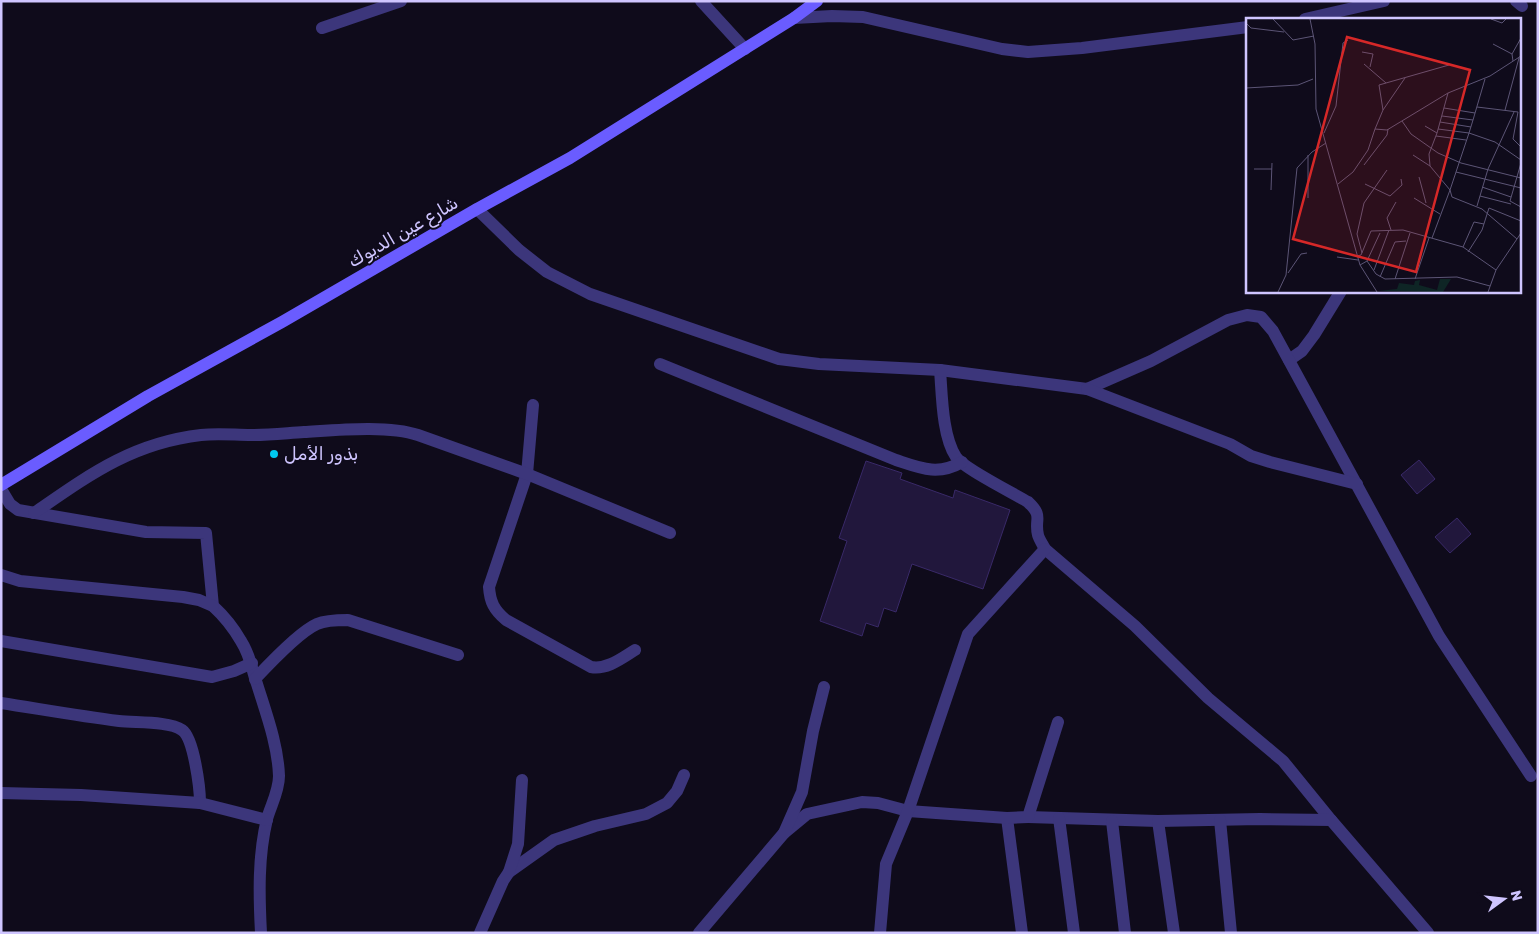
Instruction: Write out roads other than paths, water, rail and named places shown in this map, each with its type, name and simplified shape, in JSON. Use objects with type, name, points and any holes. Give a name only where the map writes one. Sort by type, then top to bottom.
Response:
[{"type":"main road","name":"شارع عين الديوك","points":[[1,487],[148,396],[570,158],[794,18],[817,1]]},
{"type":"street","points":[[322,28],[401,1]]},
{"type":"street","points":[[701,1],[745,49]]},
{"type":"street","points":[[1308,18],[1384,1]]},
{"type":"street","points":[[794,18],[863,17],[1002,49],[1028,52],[1082,48],[1246,27]]},
{"type":"street","points":[[477,209],[519,250],[547,272],[590,294],[779,359],[819,364],[940,370],[1087,389],[1230,444],[1251,456],[1356,484]]},
{"type":"street","points":[[1289,360],[1302,351],[1340,292]]},
{"type":"street","points":[[1087,389],[1150,362],[1228,320],[1247,315],[1261,317],[1273,331],[1440,636],[1531,776]]},
{"type":"street","points":[[660,364],[918,468],[944,469],[951,468],[962,462]]},
{"type":"street","points":[[940,370],[945,429],[956,457],[1028,502],[1036,509],[1038,535],[1045,549],[1135,626],[1208,698],[1283,761],[1428,933]]},
{"type":"street","points":[[533,405],[527,474],[489,587],[492,606],[506,620],[590,666],[598,668],[606,666],[635,650]]},
{"type":"street","points":[[34,513],[96,471],[119,458],[162,442],[203,434],[252,435],[326,431],[405,430],[527,474],[670,533]]},
{"type":"street","points":[[1,487],[10,504],[18,510],[146,532],[206,533],[212,606]]},
{"type":"street","points":[[880,933],[886,864],[908,811],[968,634],[1045,549]]},
{"type":"street","points":[[1,575],[20,581],[183,597],[198,600],[212,606],[228,620],[242,642],[252,663],[278,762],[279,777],[267,820],[261,856],[261,933]]},
{"type":"street","points":[[255,679],[304,633],[317,624],[331,621],[348,620],[458,655]]},
{"type":"street","points":[[1,641],[212,677],[234,671],[252,663]]},
{"type":"street","points":[[784,833],[802,792],[813,731],[824,688]]},
{"type":"street","points":[[1,702],[112,720],[175,726],[184,731],[189,739],[200,787],[200,803]]},
{"type":"street","points":[[1028,817],[1058,722]]},
{"type":"street","points":[[508,872],[554,840],[594,826],[646,814],[660,807],[677,792],[684,775]]},
{"type":"street","points":[[480,933],[508,872],[518,844],[522,780]]},
{"type":"street","points":[[1,793],[81,795],[200,803],[267,820]]},
{"type":"street","points":[[699,933],[784,833],[807,814],[862,802],[878,803],[908,811],[1007,818],[1028,817],[1112,821],[1331,820]]},
{"type":"street","points":[[1007,818],[1022,933]]},
{"type":"street","points":[[1059,818],[1074,933]]},
{"type":"street","points":[[1220,820],[1231,933]]},
{"type":"street","points":[[1112,821],[1125,933]]},
{"type":"street","points":[[1158,821],[1174,933]]},
{"type":"place","name":"بذور الأمل","points":[[274,454]]}]
